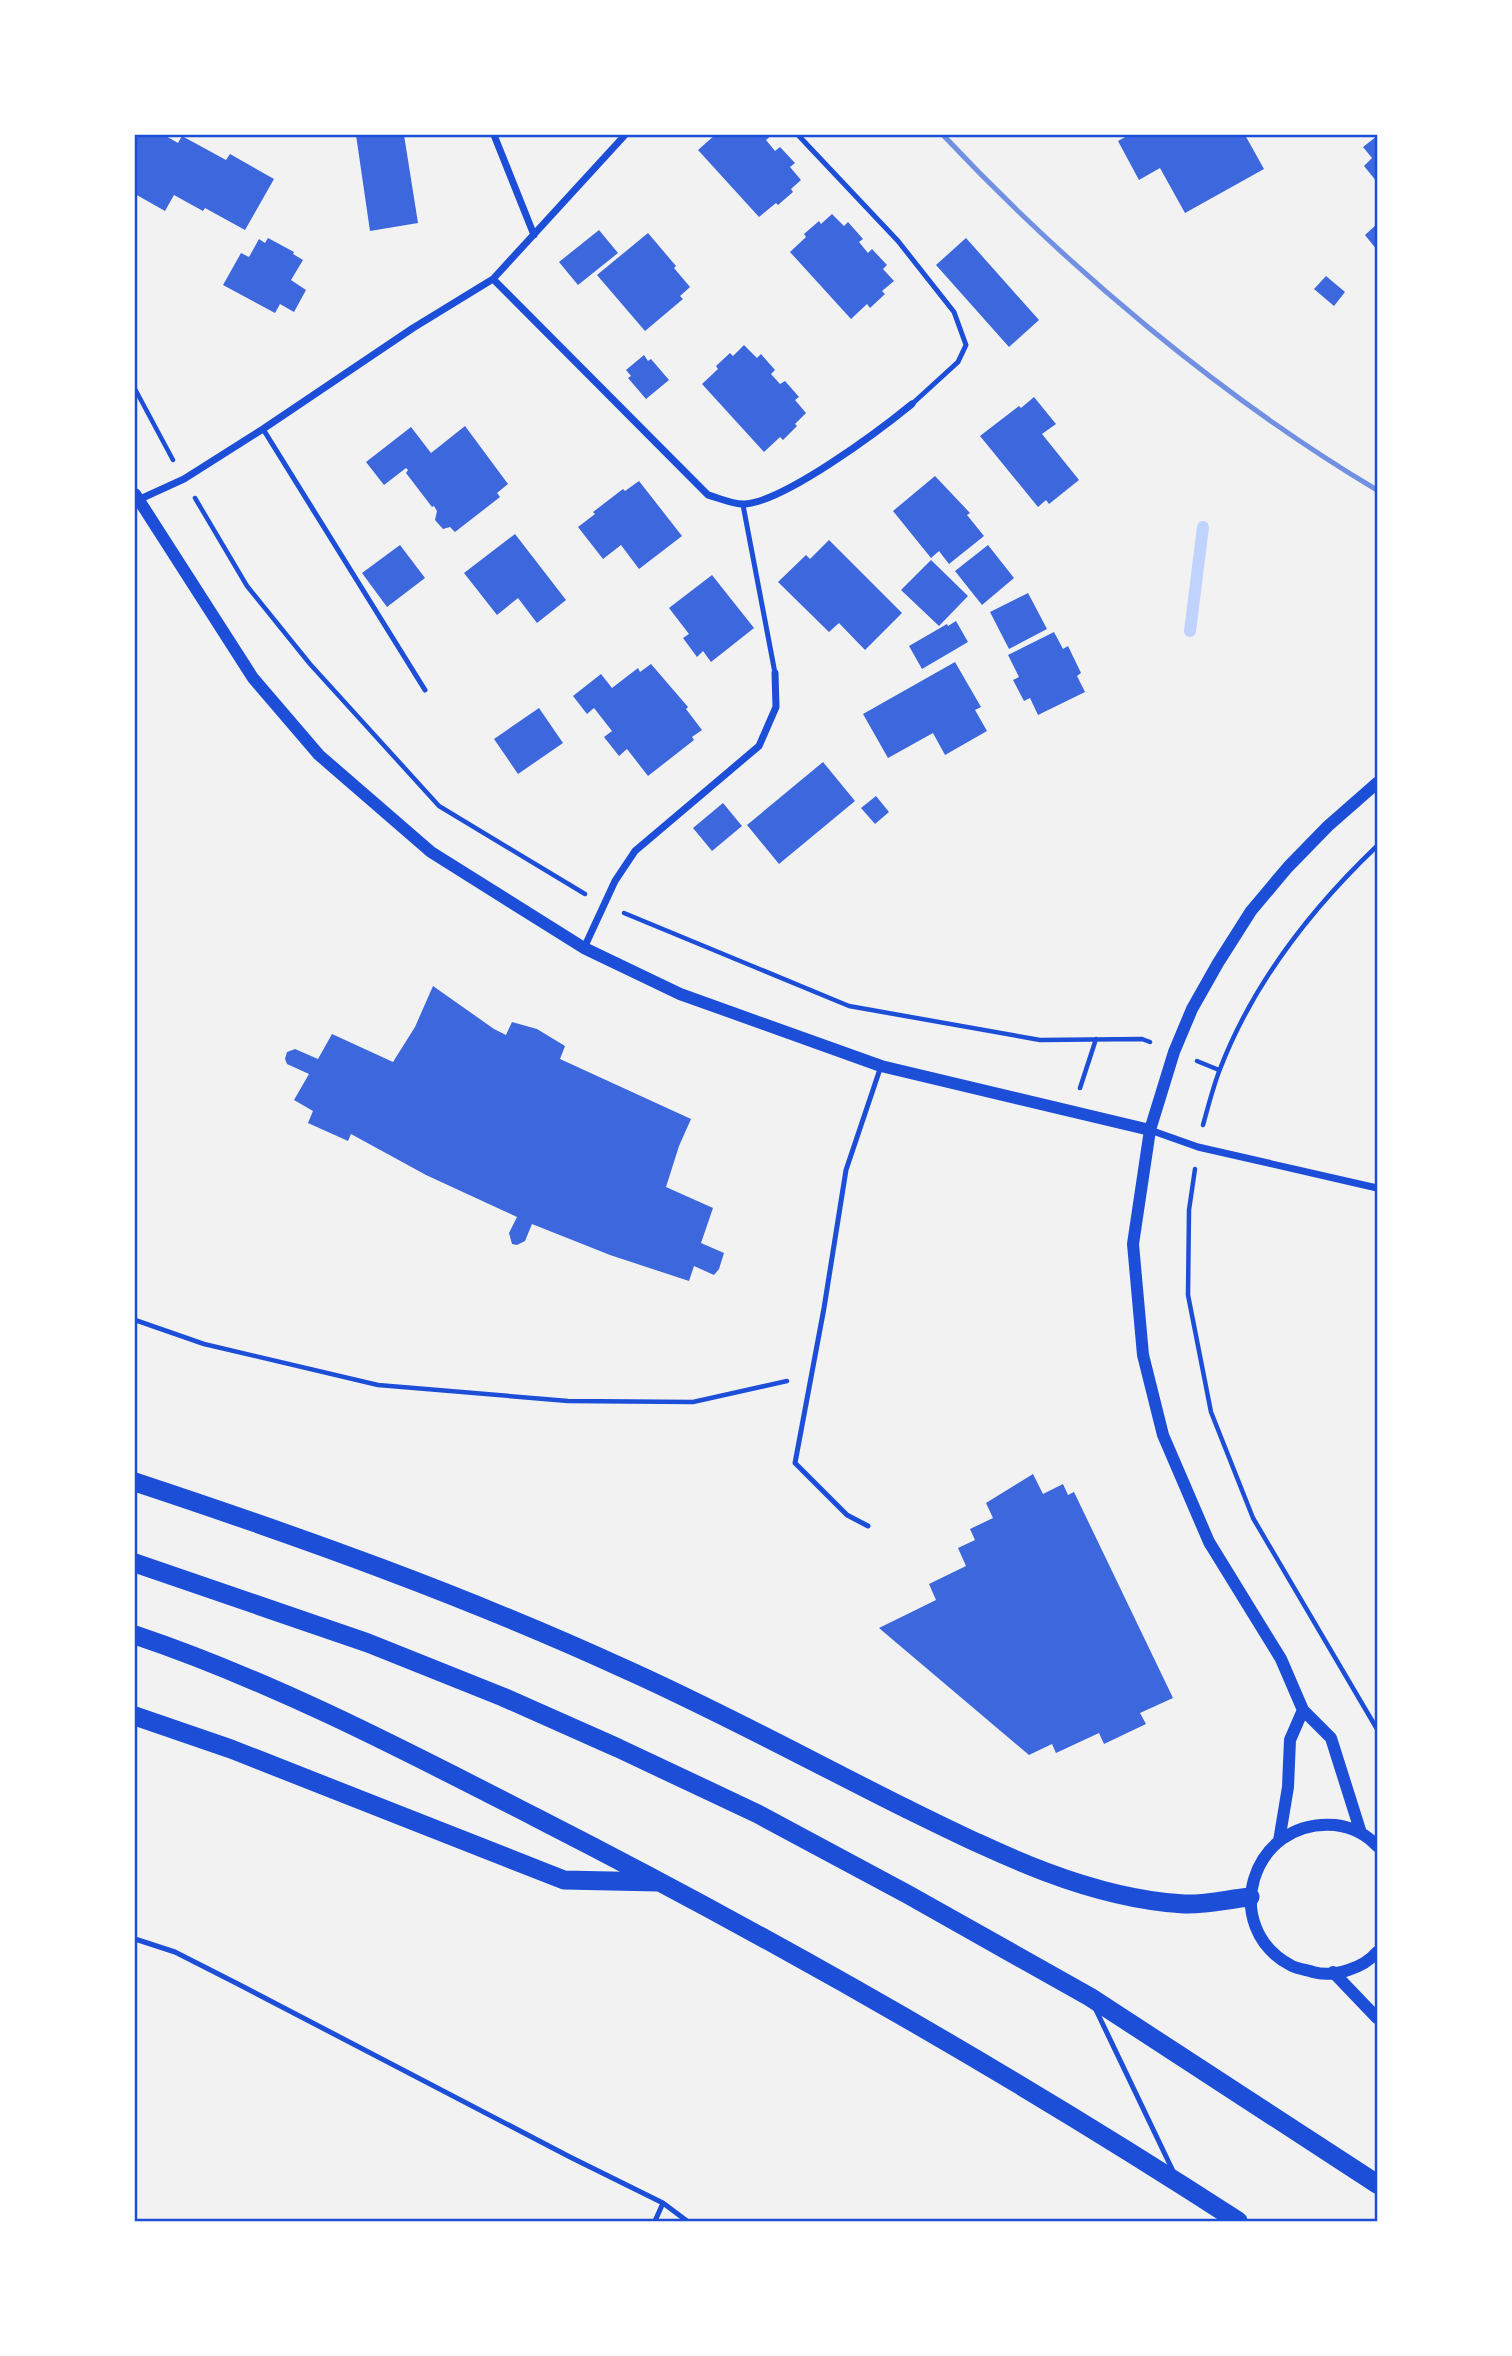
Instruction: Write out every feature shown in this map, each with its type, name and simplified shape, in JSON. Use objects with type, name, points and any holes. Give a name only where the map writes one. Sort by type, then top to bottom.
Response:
[{"type":"highway","points":[[135,1482],[381,1568],[534,1628],[629,1670],[958,1834],[1033,1866],[1101,1890],[1151,1900],[1188,1904],[1250,1897]]},
{"type":"highway","points":[[135,1563],[368,1643],[503,1697],[758,1814],[1090,1997],[1377,2184]]},
{"type":"highway","points":[[135,1635],[291,1698],[402,1749],[662,1882],[895,2012],[1130,2151],[1238,2221]]},
{"type":"highway","points":[[135,1716],[232,1749],[564,1880],[662,1882]]},
{"type":"street","points":[[494,135],[534,235]]},
{"type":"street","points":[[625,135],[493,279],[413,328],[184,479],[136,497],[253,678],[319,755],[431,852],[584,948],[680,994],[881,1066],[1150,1130],[1198,1147],[1377,1188]]},
{"type":"street","points":[[493,279],[708,495],[743,505],[766,499],[875,435],[912,404]]},
{"type":"street","points":[[584,948],[604,905],[635,851],[759,746],[776,707],[775,673]]},
{"type":"street","points":[[1361,1833],[1331,1738],[1303,1710],[1281,1658],[1209,1542],[1163,1435],[1143,1355],[1133,1244],[1150,1130],[1174,1052],[1199,997],[1251,911],[1288,867],[1328,826],[1377,783]]},
{"type":"street","points":[[1279,1841],[1288,1787],[1290,1740],[1303,1710]]},
{"type":"street","points":[[1377,1846],[1370,1838],[1345,1826],[1318,1824],[1292,1831],[1270,1847],[1256,1870],[1250,1897],[1255,1925],[1270,1949],[1293,1966],[1320,1974],[1349,1970],[1374,1957],[1377,1952]]},
{"type":"street","points":[[1333,1972],[1377,2018]]},
{"type":"lane","points":[[798,135],[898,241],[954,312],[966,345],[958,362],[912,404]]},
{"type":"lane","points":[[263,429],[425,690]]},
{"type":"lane","points":[[743,505],[775,673]]},
{"type":"lane","points":[[868,1526],[847,1515],[795,1463],[846,1170],[881,1066]]},
{"type":"lane","points":[[135,1939],[175,1952],[557,2151],[663,2203],[687,2221]]},
{"type":"lane","points":[[1090,1997],[1180,2183]]},
{"type":"lane","points":[[655,2221],[663,2203]]},
{"type":"path","points":[[135,389],[247,586],[310,664],[439,806],[604,905],[849,1006],[1040,1040],[1142,1039],[1219,1070]]},
{"type":"path","points":[[1377,846],[1353,869],[1285,950],[1251,1001],[1219,1070],[1198,1147],[1189,1210],[1188,1295],[1211,1412],[1253,1518],[1377,1728]]},
{"type":"path","points":[[1073,1112],[1096,1039]]},
{"type":"path","points":[[135,1320],[204,1343],[378,1385],[568,1401],[692,1402],[811,1376]]},
{"type":"building","points":[[135,135],[164,135],[178,143],[182,136],[226,160],[230,154],[274,179],[245,230],[174,195],[165,211],[135,194]]},
{"type":"building","points":[[356,135],[404,135],[418,223],[370,231]]},
{"type":"building","points":[[715,135],[772,135],[766,140],[775,151],[780,147],[795,163],[790,167],[801,180],[791,189],[793,192],[759,217],[698,150]]},
{"type":"building","points":[[1129,135],[1245,135],[1264,169],[1185,213],[1160,168],[1139,180],[1118,141]]},
{"type":"building","points":[[1377,136],[1377,182],[1364,166],[1372,158],[1363,147]]},
{"type":"building","points":[[832,214],[844,226],[848,222],[863,239],[859,242],[868,253],[872,249],[887,265],[883,269],[894,281],[882,291],[885,294],[870,308],[867,304],[851,319],[790,252],[806,237],[804,234]]},
{"type":"building","points":[[1377,224],[1377,250],[1365,235]]},
{"type":"building","points":[[599,230],[618,253],[578,285],[559,262]]},
{"type":"building","points":[[648,233],[690,287],[680,296],[683,299],[645,331],[597,275]]},
{"type":"building","points":[[268,238],[303,260],[291,280],[306,290],[294,312],[280,304],[275,313],[223,285],[241,253],[249,257],[259,239],[265,243]]},
{"type":"building","points":[[966,238],[1039,320],[1009,347],[936,265]]},
{"type":"building","points":[[1326,276],[1345,292],[1334,306],[1314,289]]},
{"type":"building","points":[[744,345],[757,358],[761,354],[775,370],[771,374],[780,384],[785,381],[799,397],[795,400],[806,413],[783,440],[780,437],[764,452],[702,384],[730,353],[733,356]]},
{"type":"building","points":[[644,355],[648,361],[651,359],[669,380],[646,399],[628,378],[631,376],[626,370]]},
{"type":"building","points":[[1034,397],[1056,424],[1042,434],[1079,480],[1049,504],[1046,500],[1038,507],[980,436]]},
{"type":"building","points":[[465,426],[508,484],[497,493],[500,497],[455,532],[450,527],[443,529],[435,520],[437,511],[406,473],[406,468],[384,485],[366,462],[411,427],[431,453]]},
{"type":"building","points":[[935,476],[970,513],[967,515],[984,536],[949,564],[939,551],[931,558],[893,511]]},
{"type":"building","points":[[639,481],[682,536],[639,569],[621,545],[603,559],[578,527],[623,489],[625,491]]},
{"type":"building","points":[[515,534],[566,600],[537,623],[518,598],[497,615],[464,573]]},
{"type":"building","points":[[829,540],[902,613],[865,650],[839,623],[829,632],[778,582],[806,555],[810,559]]},
{"type":"building","points":[[400,545],[425,578],[387,607],[362,573]]},
{"type":"building","points":[[988,545],[1014,578],[982,605],[955,571]]},
{"type":"building","points":[[931,560],[968,596],[939,626],[901,590]]},
{"type":"building","points":[[712,575],[754,628],[711,662],[703,651],[697,657],[683,638],[689,634],[669,608]]},
{"type":"building","points":[[1028,593],[1047,629],[1009,649],[990,612]]},
{"type":"building","points":[[956,621],[968,642],[922,669],[909,646]]},
{"type":"building","points":[[1054,632],[1063,649],[1068,646],[1081,673],[1077,676],[1085,692],[1038,715],[1030,698],[1024,701],[1013,680],[1019,677],[1008,655]]},
{"type":"building","points":[[955,662],[981,707],[975,710],[987,731],[945,755],[933,733],[888,758],[863,714]]},
{"type":"building","points":[[651,664],[688,707],[686,709],[702,730],[692,737],[694,740],[648,776],[627,749],[619,756],[604,737],[612,731],[594,708],[587,714],[573,696],[601,674],[612,688],[638,668],[640,672]]},
{"type":"building","points":[[539,708],[563,743],[518,774],[494,739]]},
{"type":"building","points":[[823,762],[855,801],[779,864],[747,825]]},
{"type":"building","points":[[876,796],[889,812],[875,824],[861,808]]},
{"type":"building","points":[[723,803],[742,826],[712,851],[693,828]]},
{"type":"building","points":[[433,986],[494,1029],[506,1035],[512,1022],[537,1029],[565,1046],[560,1059],[691,1119],[666,1187],[713,1208],[701,1243],[724,1253],[714,1275],[694,1266],[689,1281],[610,1255],[532,1224],[525,1241],[512,1244],[509,1233],[517,1217],[426,1175],[351,1134],[348,1141],[308,1123],[313,1111],[294,1100],[309,1074],[287,1064],[287,1052],[295,1049],[318,1059],[332,1034],[393,1062],[415,1027]]},
{"type":"building","points":[[1033,1474],[1043,1494],[1063,1484],[1068,1495],[1074,1492],[1173,1698],[1140,1713],[1146,1724],[1104,1744],[1099,1733],[1056,1753],[1052,1744],[1029,1755],[879,1628],[936,1600],[929,1584],[966,1566],[958,1548],[975,1540],[970,1529],[993,1518],[986,1503]]},
{"type":"waterway","points":[[1190,631],[1203,527]]},
{"type":"railway","points":[[943,135],[1042,234],[1148,328],[1261,414],[1377,490]]}]
